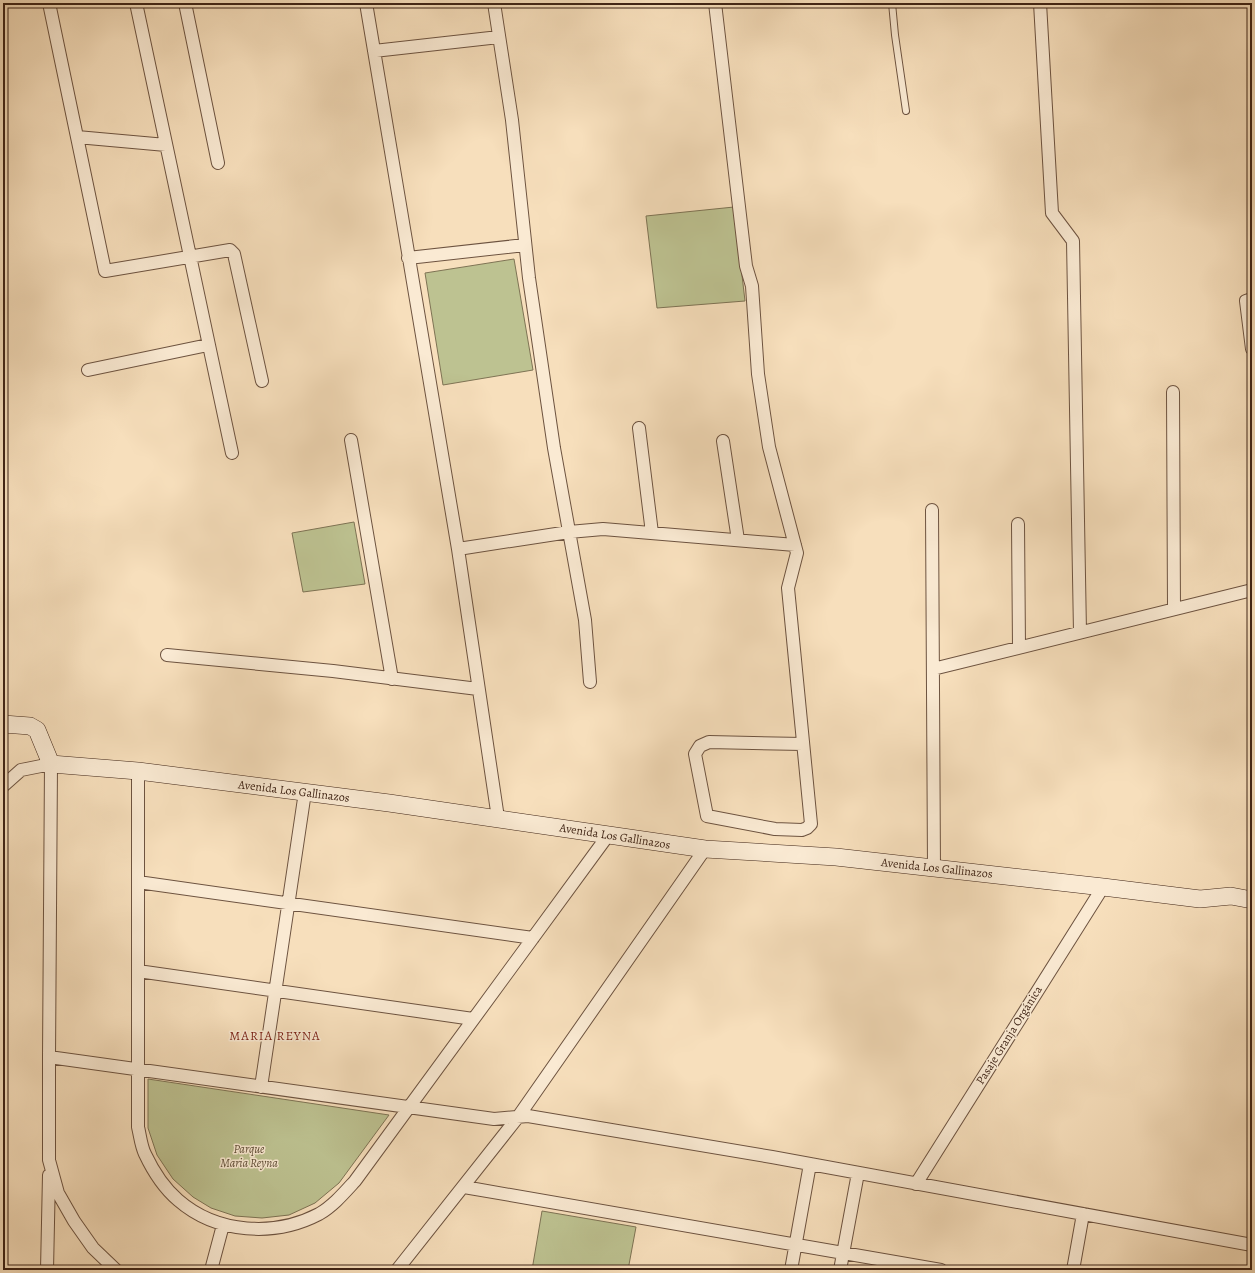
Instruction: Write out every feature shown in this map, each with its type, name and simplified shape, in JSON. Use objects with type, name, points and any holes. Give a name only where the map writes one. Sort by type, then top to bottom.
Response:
[{"type":"street","points":[[49,3],[105,271],[230,250],[234,254],[262,381]]},
{"type":"street","points":[[136,3],[232,453]]},
{"type":"street","points":[[185,3],[218,164]]},
{"type":"street","points":[[366,3],[458,550],[497,815]]},
{"type":"street","points":[[494,3],[512,120],[525,245],[554,448],[585,620],[590,682]]},
{"type":"street","points":[[715,3],[746,266],[752,286],[758,374],[768,440],[797,553],[788,588],[811,824],[802,830],[775,829],[707,816],[695,754],[700,746],[709,742],[803,744]]},
{"type":"street","points":[[1040,3],[1052,213],[1073,241],[1080,632]]},
{"type":"street","points":[[374,51],[499,37]]},
{"type":"street","points":[[77,137],[166,145]]},
{"type":"street","points":[[408,258],[525,245]]},
{"type":"street","points":[[1252,299],[1246,301],[1252,349]]},
{"type":"street","points":[[88,370],[208,345]]},
{"type":"street","points":[[1173,392],[1174,609]]},
{"type":"street","points":[[639,428],[652,533]]},
{"type":"street","points":[[350,440],[392,679]]},
{"type":"street","points":[[723,441],[738,540]]},
{"type":"street","points":[[932,510],[934,868]]},
{"type":"street","points":[[1018,524],[1019,648]]},
{"type":"street","points":[[458,550],[569,532],[603,529],[795,545]]},
{"type":"street","points":[[933,669],[1252,590]]},
{"type":"street","points":[[167,655],[478,689]]},
{"type":"street","points":[[3,724],[30,726],[37,730],[51,764],[47,1270]]},
{"type":"street","points":[[3,786],[21,770],[51,764]]},
{"type":"street","name":"Avenida Los Gallinazos","points":[[51,764],[138,771],[497,815],[705,849],[836,857],[1103,886],[1200,899],[1231,896],[1252,900]]},
{"type":"street","points":[[138,771],[138,1127],[144,1152],[159,1178],[179,1201],[199,1214],[223,1225],[251,1229],[276,1228],[300,1222],[320,1213],[339,1199],[355,1181],[609,834]]},
{"type":"street","points":[[261,1087],[305,792]]},
{"type":"street","points":[[397,1270],[518,1117],[705,849]]},
{"type":"street","points":[[138,882],[533,938]]},
{"type":"street","name":"Pasaje Granja Orgánica","points":[[916,1184],[1103,886]]},
{"type":"street","points":[[138,971],[473,1019]]},
{"type":"street","points":[[49,1057],[494,1119],[528,1116],[810,1164],[1252,1245]]},
{"type":"street","points":[[49,1160],[58,1193],[74,1221],[94,1248],[116,1270]]},
{"type":"street","points":[[791,1270],[810,1164]]},
{"type":"street","points":[[840,1270],[858,1173]]},
{"type":"street","points":[[464,1187],[941,1270]]},
{"type":"street","points":[[1073,1270],[1083,1214]]},
{"type":"street","points":[[211,1270],[223,1225]]},
{"type":"lane","points":[[892,3],[906,111]]},
{"type":"green space","points":[[734,207],[745,301],[657,308],[646,216]]},
{"type":"green space","points":[[514,259],[533,370],[443,385],[425,273]]},
{"type":"green space","points":[[354,522],[365,584],[303,592],[292,533]]},
{"type":"green space","name":"Parque Maria Reyna","points":[[148,1079],[389,1115],[339,1183],[315,1203],[289,1215],[262,1218],[235,1216],[211,1208],[193,1197],[173,1179],[157,1155],[148,1128]]},
{"type":"green space","points":[[542,1211],[636,1227],[628,1270],[532,1270]]},
{"type":"district","name":"MARIA REYNA","points":[[275,1035]]}]
